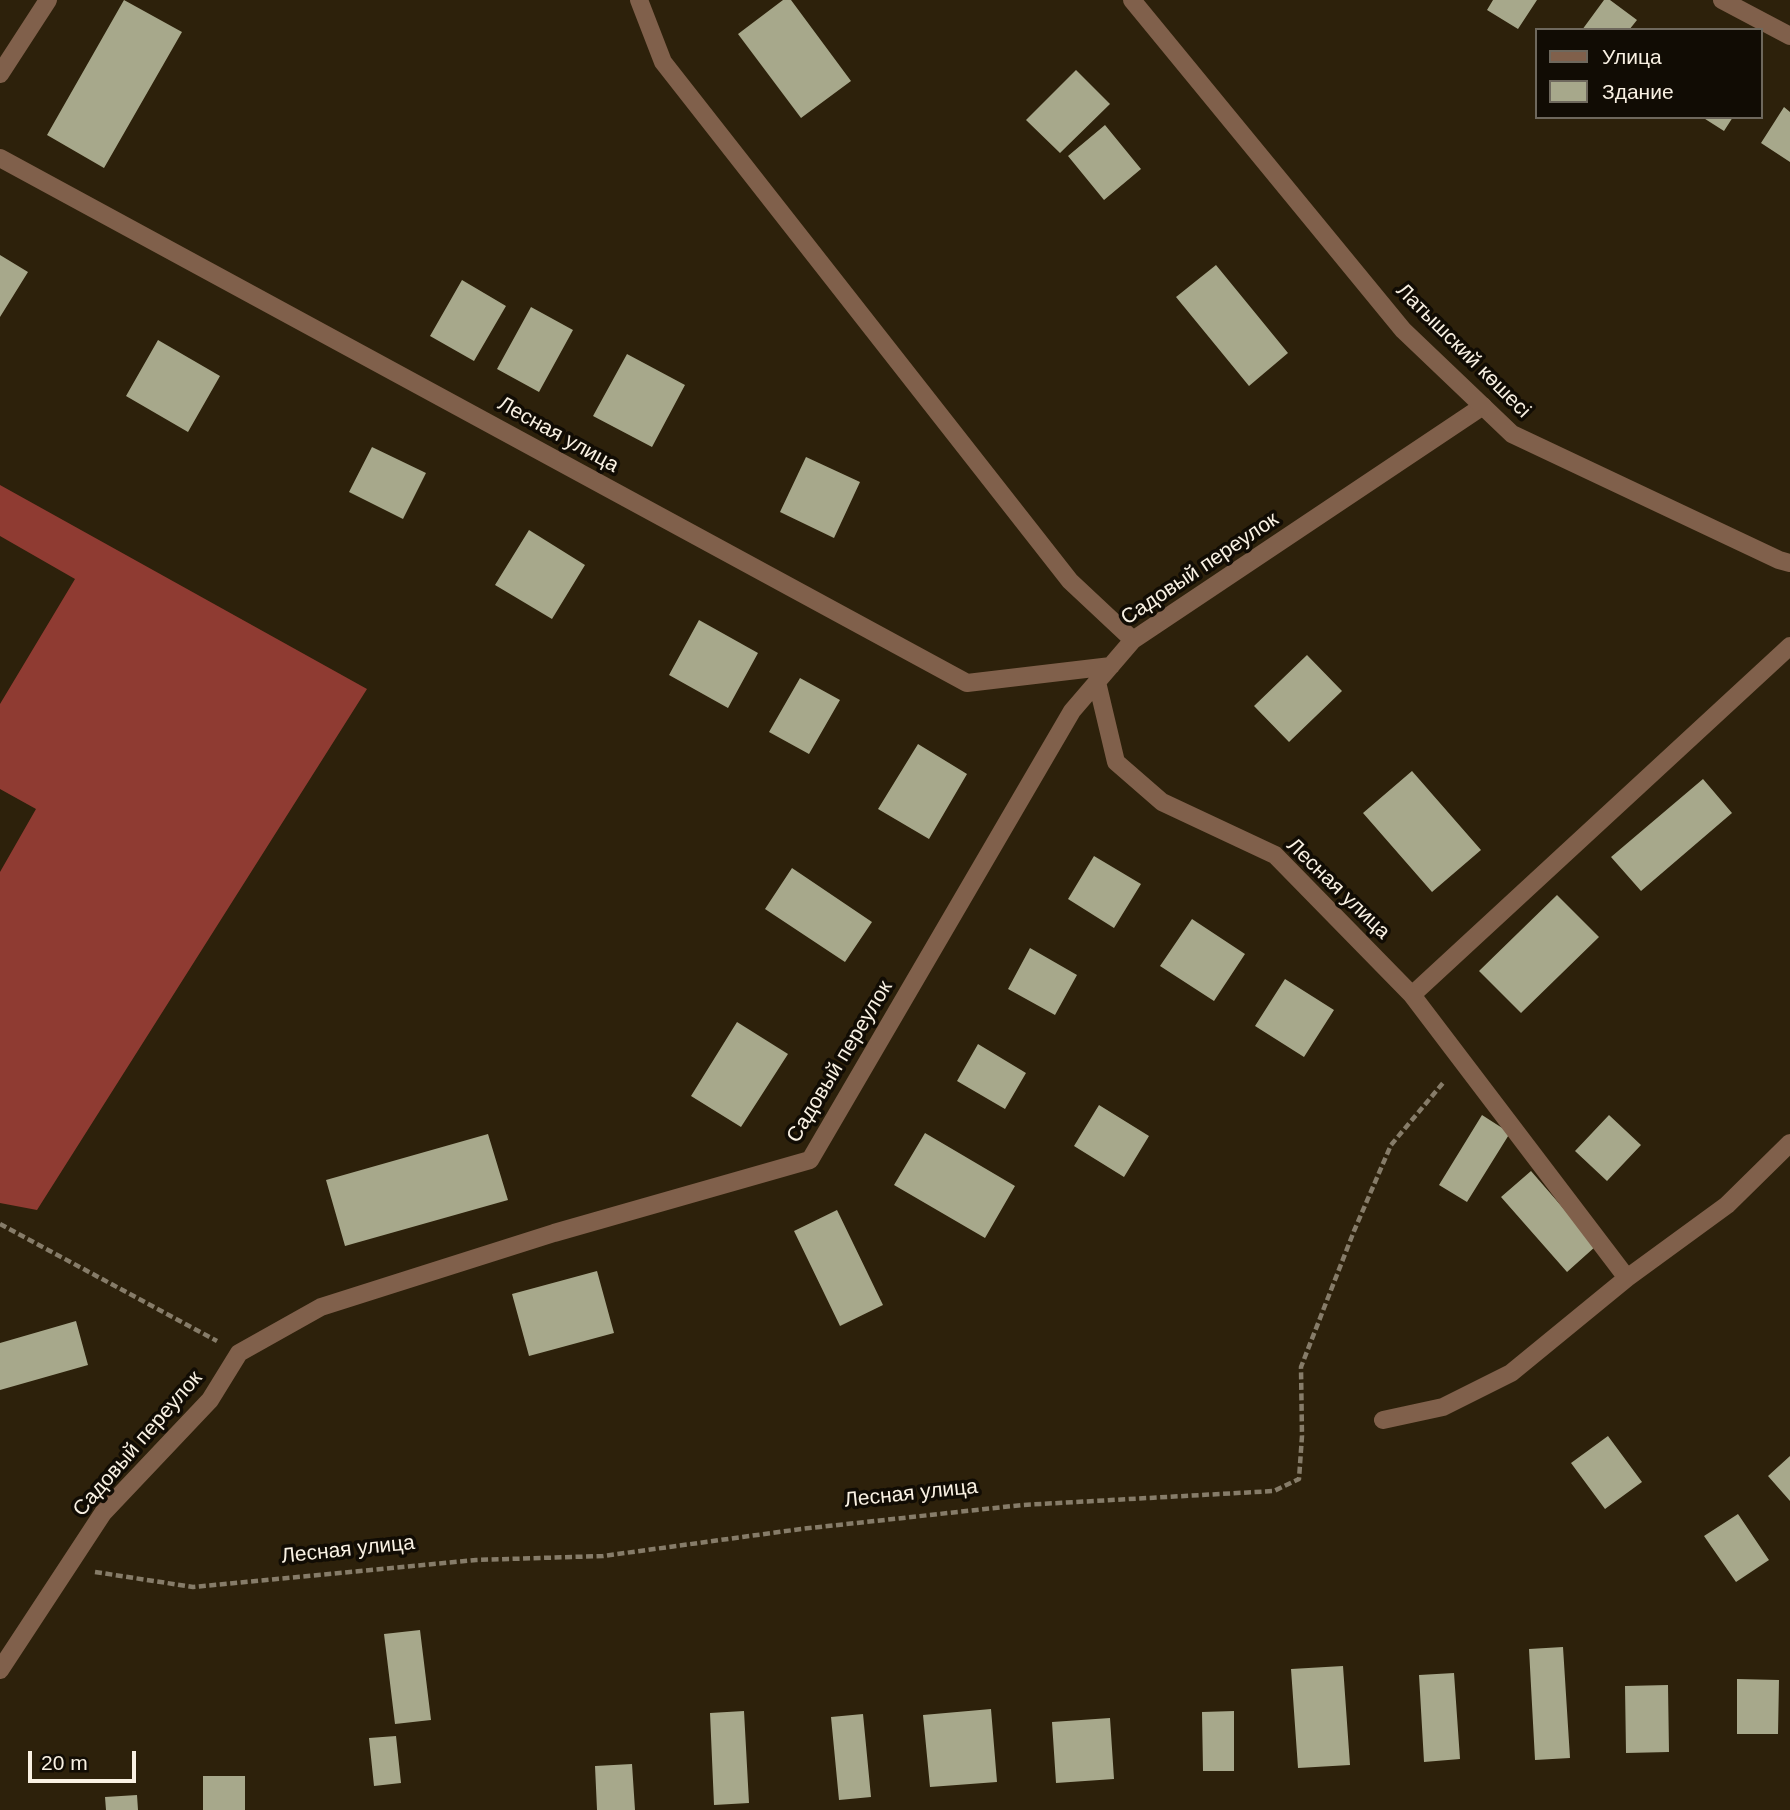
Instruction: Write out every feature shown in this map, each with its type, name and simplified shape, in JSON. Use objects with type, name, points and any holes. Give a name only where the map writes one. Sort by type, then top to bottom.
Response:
[{"type":"street","points":[[0,74],[48,0]]},
{"type":"street","points":[[639,0],[663,62],[1070,581],[1133,640]]},
{"type":"street","name":"Латышский көшесі","points":[[1132,0],[1403,330],[1512,434],[1790,563]]},
{"type":"street","points":[[1723,0],[1790,36]]},
{"type":"street","name":"Лесная улица","points":[[0,158],[967,683],[1111,666]]},
{"type":"street","name":"Садовый переулок","points":[[0,1670],[103,1513],[210,1400],[239,1353],[321,1307],[554,1233],[810,1160],[1072,711],[1133,640],[1483,406]]},
{"type":"street","points":[[1412,995],[1790,646]]},
{"type":"street","name":"Лесная улица","points":[[1097,682],[1116,762],[1162,802],[1275,855],[1412,995],[1627,1278]]},
{"type":"street","points":[[1383,1420],[1443,1407],[1511,1373],[1627,1278],[1727,1205],[1790,1143]]},
{"type":"path","name":"Лесная улица","points":[[68,1567],[193,1587],[476,1560],[603,1556],[801,1529],[1022,1505],[1274,1491],[1299,1479],[1302,1436],[1301,1367],[1391,1145],[1462,1060]]},
{"type":"path","points":[[0,1224],[239,1353]]},
{"type":"shaded area","points":[[0,485],[367,689],[37,1210],[0,1203],[0,872],[36,809],[0,789],[0,704],[75,579],[0,536]]},
{"type":"building","points":[[124,0],[182,32],[104,168],[47,135]]},
{"type":"building","points":[[783,0],[791,0],[851,81],[801,118],[738,34]]},
{"type":"building","points":[[1493,0],[1537,0],[1518,29],[1487,10]]},
{"type":"building","points":[[1604,0],[1610,0],[1637,20],[1631,28],[1583,28]]},
{"type":"building","points":[[1076,70],[1110,104],[1060,153],[1026,120]]},
{"type":"building","points":[[1784,107],[1790,112],[1790,162],[1761,143]]},
{"type":"building","points":[[1705,119],[1732,119],[1724,131]]},
{"type":"building","points":[[1105,125],[1141,169],[1104,200],[1068,156]]},
{"type":"building","points":[[0,255],[28,272],[0,317]]},
{"type":"building","points":[[1216,265],[1288,353],[1249,386],[1176,297]]},
{"type":"building","points":[[462,280],[506,306],[474,361],[430,336]]},
{"type":"building","points":[[531,307],[573,330],[539,392],[497,369]]},
{"type":"building","points":[[158,340],[220,376],[188,432],[126,396]]},
{"type":"building","points":[[627,354],[685,385],[652,447],[593,416]]},
{"type":"building","points":[[372,447],[426,473],[403,519],[349,492]]},
{"type":"building","points":[[806,457],[860,482],[834,538],[780,512]]},
{"type":"building","points":[[529,530],[585,565],[552,619],[495,585]]},
{"type":"building","points":[[699,620],[758,653],[728,708],[669,675]]},
{"type":"building","points":[[1307,655],[1342,691],[1289,742],[1254,706]]},
{"type":"building","points":[[800,678],[840,700],[809,754],[769,732]]},
{"type":"building","points":[[918,744],[967,774],[929,839],[878,809]]},
{"type":"building","points":[[1412,771],[1481,850],[1432,892],[1363,813]]},
{"type":"building","points":[[1703,779],[1732,813],[1641,891],[1611,857]]},
{"type":"building","points":[[1094,856],[1141,884],[1114,928],[1068,899]]},
{"type":"building","points":[[792,868],[872,922],[845,962],[765,909]]},
{"type":"building","points":[[1557,895],[1599,937],[1521,1013],[1479,971]]},
{"type":"building","points":[[1192,919],[1245,954],[1214,1001],[1160,966]]},
{"type":"building","points":[[1030,948],[1077,975],[1055,1015],[1008,989]]},
{"type":"building","points":[[1285,979],[1334,1010],[1304,1057],[1255,1026]]},
{"type":"building","points":[[737,1022],[788,1054],[741,1127],[691,1096]]},
{"type":"building","points":[[978,1044],[1026,1073],[1005,1109],[957,1081]]},
{"type":"building","points":[[1099,1105],[1149,1136],[1124,1177],[1074,1146]]},
{"type":"building","points":[[1482,1115],[1510,1133],[1467,1202],[1439,1185]]},
{"type":"building","points":[[1609,1115],[1641,1145],[1607,1181],[1575,1151]]},
{"type":"building","points":[[925,1133],[1015,1186],[985,1238],[894,1185]]},
{"type":"building","points":[[488,1134],[508,1200],[345,1246],[326,1180]]},
{"type":"building","points":[[1531,1171],[1596,1246],[1567,1272],[1501,1197]]},
{"type":"building","points":[[837,1210],[883,1305],[840,1326],[794,1231]]},
{"type":"building","points":[[597,1271],[614,1333],[529,1356],[512,1294]]},
{"type":"building","points":[[76,1321],[88,1365],[0,1390],[0,1343]]},
{"type":"building","points":[[1608,1436],[1642,1482],[1605,1509],[1571,1463]]},
{"type":"building","points":[[1790,1456],[1790,1501],[1768,1476]]},
{"type":"building","points":[[1738,1514],[1769,1560],[1736,1582],[1704,1536]]},
{"type":"building","points":[[420,1630],[431,1720],[395,1724],[384,1634]]},
{"type":"building","points":[[1563,1647],[1570,1758],[1535,1760],[1529,1649]]},
{"type":"building","points":[[1343,1666],[1350,1765],[1298,1768],[1291,1669]]},
{"type":"building","points":[[1454,1673],[1460,1759],[1424,1762],[1419,1675]]},
{"type":"building","points":[[1737,1679],[1779,1680],[1778,1734],[1737,1734]]},
{"type":"building","points":[[1668,1685],[1669,1752],[1626,1753],[1625,1686]]},
{"type":"building","points":[[991,1709],[997,1782],[930,1787],[923,1715]]},
{"type":"building","points":[[744,1711],[749,1803],[714,1805],[710,1713]]},
{"type":"building","points":[[1234,1711],[1234,1771],[1203,1771],[1202,1712]]},
{"type":"building","points":[[863,1714],[871,1797],[839,1800],[831,1717]]},
{"type":"building","points":[[1110,1718],[1114,1779],[1056,1783],[1052,1722]]},
{"type":"building","points":[[396,1736],[401,1783],[374,1786],[369,1738]]},
{"type":"building","points":[[632,1764],[635,1810],[597,1810],[595,1766]]},
{"type":"building","points":[[203,1776],[245,1776],[245,1810],[203,1810]]},
{"type":"building","points":[[137,1795],[138,1810],[106,1810],[105,1797]]}]
